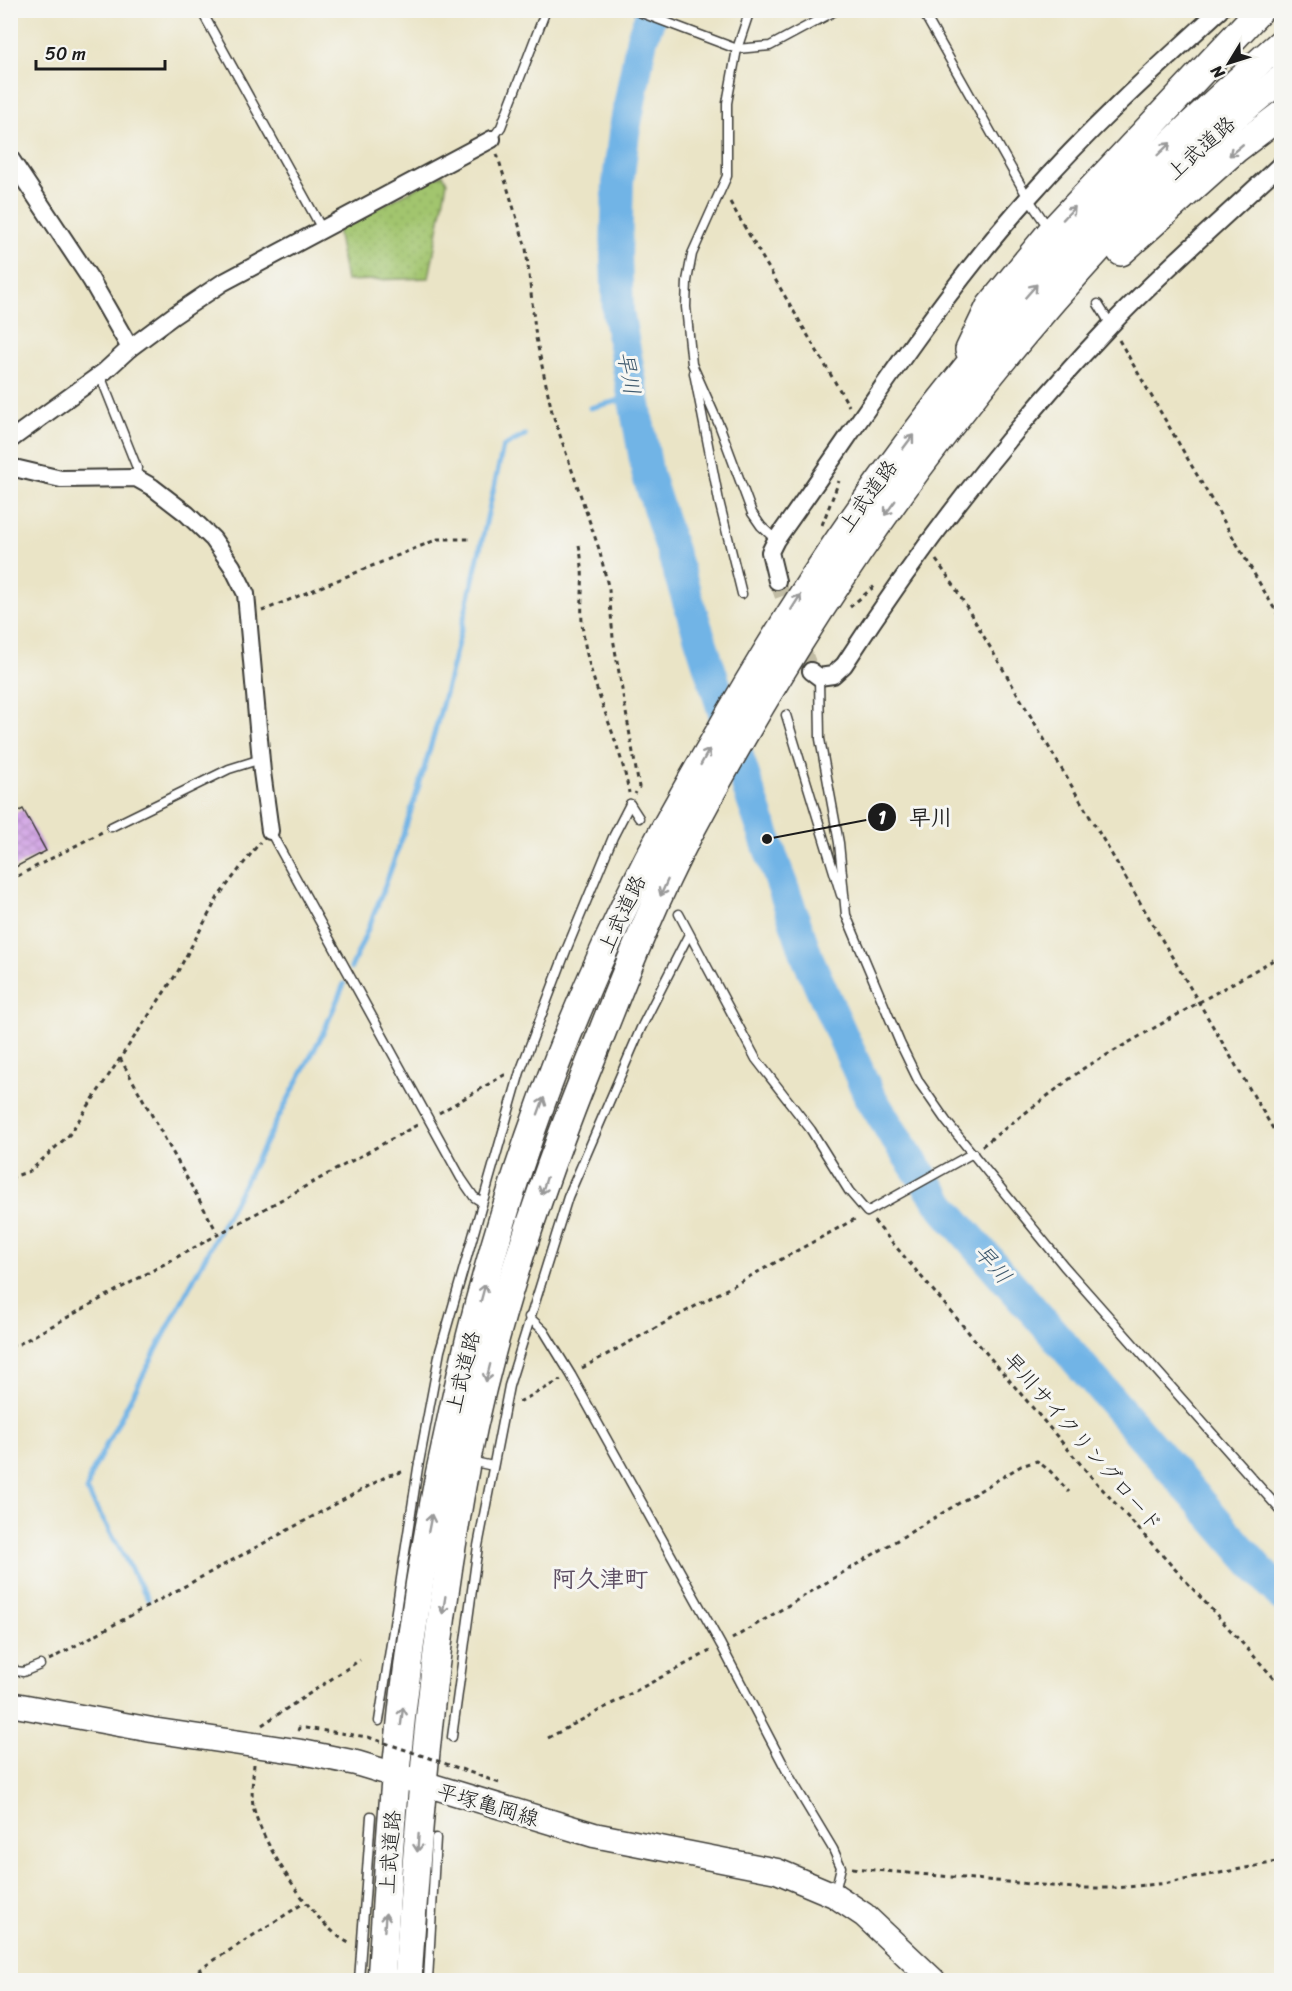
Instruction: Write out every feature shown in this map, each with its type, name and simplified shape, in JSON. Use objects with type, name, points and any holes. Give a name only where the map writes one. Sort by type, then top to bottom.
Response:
[{"type":"highway","points":[[954,381],[990,306],[1050,233],[1260,10]]},
{"type":"highway","name":"上武道路","points":[[381,1980],[395,1774],[400,1641],[430,1519],[454,1404],[486,1283],[538,1111],[573,1022],[614,932],[676,808],[764,651],[851,518],[954,381],[1079,236],[1165,149],[1281,42]]},
{"type":"highway","name":"上武道路","points":[[415,1964],[422,1785],[437,1649],[467,1461],[497,1337],[558,1142],[633,957],[688,835],[777,679],[851,562],[948,429],[1043,311],[1163,182],[1281,78]]},
{"type":"highway","points":[[948,429],[1000,384],[1057,318],[1138,234],[1281,114]]},
{"type":"main road","name":"平塚亀岡線","points":[[10,1704],[356,1763],[395,1774],[422,1785],[594,1835],[777,1871],[834,1895],[886,1934],[933,1980]]},
{"type":"street","points":[[777,581],[770,552],[776,540],[940,306],[1028,198],[1107,112],[1220,10]]},
{"type":"street","points":[[10,440],[100,375],[130,348],[222,283],[492,139]]},
{"type":"street","points":[[10,158],[91,280],[130,348]]},
{"type":"street","points":[[815,674],[833,675],[844,665],[897,583],[926,545],[1016,431],[1111,325],[1281,163]]},
{"type":"street","points":[[10,467],[61,479],[95,481],[136,478],[152,487],[187,514],[213,539],[232,566],[246,594],[270,831]]},
{"type":"lane","points":[[201,10],[322,229]]},
{"type":"lane","points":[[492,139],[501,127],[546,10]]},
{"type":"lane","points":[[634,10],[737,48],[770,46],[837,10]]},
{"type":"lane","points":[[742,594],[719,501],[692,364],[686,307],[687,281],[702,228],[727,176],[727,104],[737,48],[750,10]]},
{"type":"lane","points":[[922,10],[1028,198],[1043,220]]},
{"type":"lane","points":[[1098,304],[1111,325]]},
{"type":"lane","points":[[692,364],[720,427],[752,513],[761,526],[776,540]]},
{"type":"lane","points":[[100,375],[137,468],[136,478]]},
{"type":"lane","points":[[815,674],[820,739],[839,843],[846,915]]},
{"type":"lane","points":[[786,715],[846,915],[919,1082],[971,1154],[1064,1266],[1281,1512]]},
{"type":"lane","points":[[111,827],[229,769],[261,759]]},
{"type":"lane","points":[[630,804],[639,818]]},
{"type":"lane","points":[[379,1721],[400,1641],[418,1468],[440,1351],[520,1072],[567,948],[613,837],[630,804]]},
{"type":"lane","points":[[270,831],[467,1189],[482,1202]]},
{"type":"lane","points":[[679,914],[756,1059],[811,1130],[849,1191],[869,1211],[971,1154]]},
{"type":"lane","points":[[452,1737],[478,1546],[505,1404],[529,1317],[568,1197],[641,1028],[689,933]]},
{"type":"lane","points":[[529,1317],[544,1331],[571,1375],[841,1867],[834,1895]]},
{"type":"lane","points":[[467,1461],[493,1466]]},
{"type":"lane","points":[[10,1664],[16,1671],[23,1672],[40,1665]]},
{"type":"lane","points":[[359,1980],[371,1816]]},
{"type":"lane","points":[[428,1980],[415,1964],[436,1838]]},
{"type":"path","points":[[492,139],[526,248],[536,338],[552,412],[599,549],[609,590],[613,638],[639,787],[630,804]]},
{"type":"path","points":[[719,192],[731,203],[844,399],[859,419]]},
{"type":"path","points":[[1111,325],[1281,622]]},
{"type":"path","points":[[819,531],[840,479]]},
{"type":"path","points":[[249,613],[260,612],[438,539],[472,539]]},
{"type":"path","points":[[579,545],[583,563],[582,631],[590,664],[626,772],[630,804]]},
{"type":"path","points":[[926,545],[959,594],[1281,1144]]},
{"type":"path","points":[[10,880],[111,827]]},
{"type":"path","points":[[10,1178],[30,1171],[69,1135],[177,974],[218,897],[270,831]]},
{"type":"path","points":[[971,1154],[1084,1068],[1281,955]]},
{"type":"path","points":[[120,1058],[218,1233]]},
{"type":"path","points":[[10,1346],[19,1344],[429,1119],[507,1073],[520,1072]]},
{"type":"path","points":[[505,1404],[518,1403],[571,1375],[869,1211]]},
{"type":"path","name":"早川サイクリングロード","points":[[869,1211],[1094,1480],[1281,1687]]},
{"type":"path","points":[[548,1738],[721,1646],[1021,1466],[1037,1461],[1050,1471],[1069,1492]]},
{"type":"path","points":[[40,1665],[389,1475],[418,1468]]},
{"type":"path","points":[[360,1660],[264,1722],[256,1745],[253,1806],[274,1855],[304,1903],[340,1939],[361,1948]]},
{"type":"path","points":[[305,1728],[368,1737],[511,1787]]},
{"type":"path","points":[[841,1867],[1074,1888],[1116,1888],[1167,1883],[1281,1861]]},
{"type":"path","points":[[183,1980],[304,1903]]},
{"type":"green space","points":[[443,174],[447,182],[429,278],[346,281],[337,229]]},
{"type":"building","points":[[23,809],[46,851],[10,870],[10,816]]},
{"type":"waterway","name":"早川","points":[[653,10],[642,38],[624,133],[618,182],[616,255],[618,312],[648,476],[749,791],[808,959],[869,1095],[943,1207],[1282,1596]]},
{"type":"waterway","points":[[590,408],[633,397]]},
{"type":"waterway","points":[[351,968],[401,842],[422,777],[457,646],[503,447],[525,435]]},
{"type":"waterway","points":[[148,1599],[87,1491],[90,1476],[323,1033],[344,984]]},
{"type":"tunnel","points":[[777,581],[811,671]]},
{"type":"place","name":"早川","points":[[767,839]]},
{"type":"district","name":"阿久津町","points":[[600,1579]]}]
